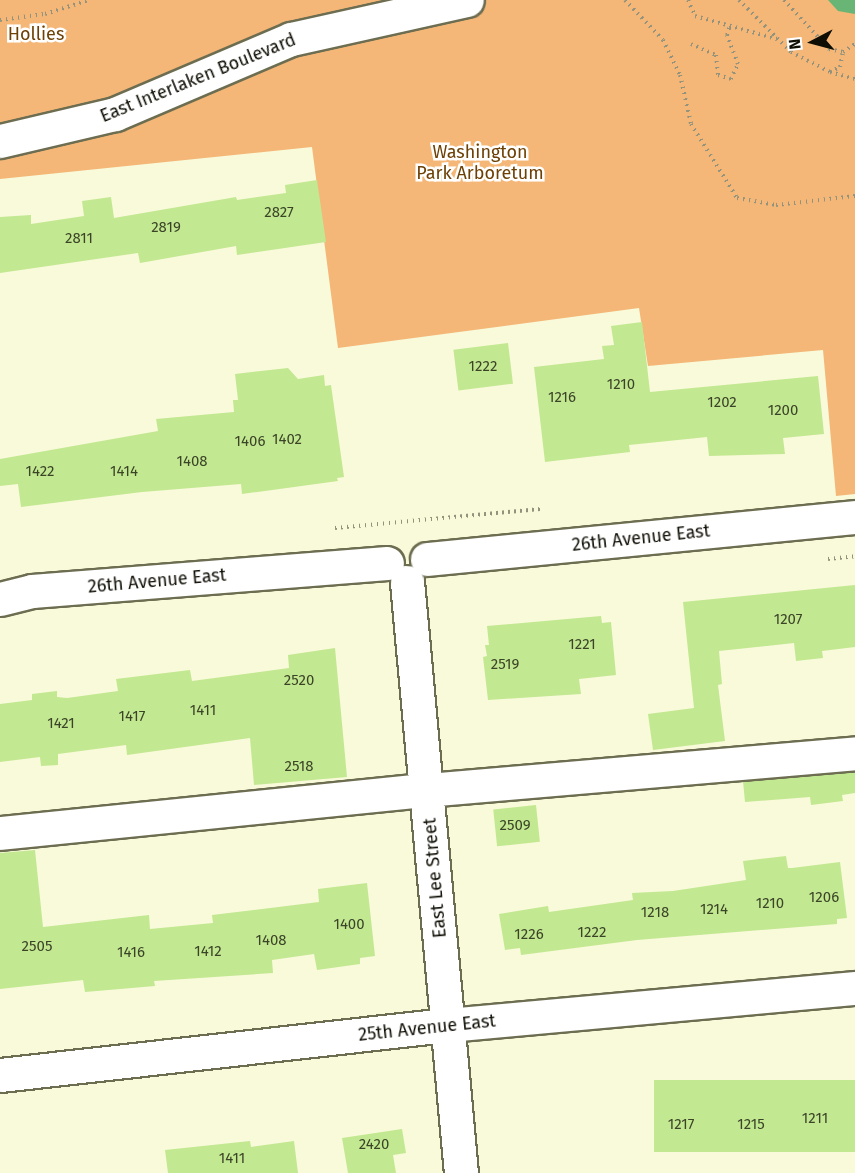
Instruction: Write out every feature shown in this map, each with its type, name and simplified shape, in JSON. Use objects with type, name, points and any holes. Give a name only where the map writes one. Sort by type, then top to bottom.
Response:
[{"type":"street","name":"East Interlaken Boulevard","points":[[0,141],[115,114],[291,39],[467,0]]},
{"type":"street","name":"26th Avenue East","points":[[0,599],[32,591],[407,568],[855,517]]},
{"type":"street","name":"East Lee Street","points":[[407,568],[461,1173]]},
{"type":"street","points":[[0,833],[427,790],[855,753]]},
{"type":"street","name":"25th Avenue East","points":[[0,1075],[448,1025],[855,988]]},
{"type":"path","points":[[0,20],[45,14],[89,0]]},
{"type":"path","points":[[625,0],[663,40],[680,75],[691,124],[737,198],[776,205],[855,196]]},
{"type":"path","points":[[688,0],[695,16],[778,40]]},
{"type":"path","points":[[792,0],[786,2],[829,49],[843,52]]},
{"type":"path","points":[[741,1],[791,52],[830,72],[855,79]]},
{"type":"path","points":[[691,45],[716,54],[718,75],[731,79],[738,64],[727,35],[730,26]]},
{"type":"path","points":[[830,72],[840,67],[843,52],[855,44]]},
{"type":"path","points":[[335,528],[540,509]]},
{"type":"path","points":[[828,559],[855,556]]},
{"type":"green space","name":"Washington Park Arboretum","points":[[0,0],[855,0],[855,494],[836,496],[823,350],[648,366],[639,308],[338,348],[312,147],[0,179]]},
{"type":"shaded area","points":[[828,0],[855,0],[855,14],[838,11]]},
{"type":"building","points":[[317,180],[326,242],[237,255],[236,246],[140,263],[138,253],[0,273],[0,217],[31,215],[31,224],[84,216],[82,201],[111,197],[114,218],[236,197],[237,200],[286,193],[285,185]]},
{"type":"building","points":[[642,322],[650,392],[818,376],[824,434],[783,438],[785,454],[709,456],[707,437],[629,445],[630,452],[545,462],[534,367],[604,359],[602,346],[614,345],[611,326]]},
{"type":"building","points":[[508,343],[513,384],[458,390],[453,350]]},
{"type":"building","points":[[288,368],[298,379],[324,375],[325,386],[331,385],[344,477],[337,478],[338,481],[242,494],[241,484],[142,492],[21,507],[18,484],[0,486],[0,459],[158,431],[156,419],[234,412],[233,400],[238,400],[235,374]]},
{"type":"building","points":[[855,585],[855,647],[822,651],[823,658],[796,661],[794,643],[719,651],[722,684],[718,685],[725,741],[653,750],[648,714],[694,708],[683,602]]},
{"type":"building","points":[[601,616],[602,623],[611,622],[616,675],[579,679],[581,694],[488,700],[483,657],[487,656],[485,645],[489,645],[487,626]]},
{"type":"building","points":[[335,648],[347,777],[254,785],[250,738],[127,755],[126,745],[58,754],[58,765],[41,766],[40,757],[0,762],[0,704],[32,700],[32,694],[57,691],[57,697],[67,698],[118,691],[116,679],[190,670],[192,681],[289,668],[288,655]]},
{"type":"building","points":[[855,772],[855,793],[842,795],[843,801],[811,805],[810,797],[745,802],[743,781]]},
{"type":"building","points":[[536,805],[540,842],[497,846],[493,809]]},
{"type":"building","points":[[35,850],[43,927],[149,915],[150,929],[213,923],[212,915],[319,902],[318,889],[367,883],[375,956],[360,958],[360,964],[317,970],[314,954],[272,960],[273,973],[154,981],[155,986],[85,992],[83,980],[0,989],[0,853]]},
{"type":"building","points":[[786,856],[788,868],[840,862],[847,918],[837,919],[837,924],[637,940],[521,955],[520,948],[505,950],[499,914],[548,906],[549,912],[633,900],[632,893],[673,891],[746,880],[743,861]]},
{"type":"building","points":[[654,1080],[855,1080],[855,1152],[654,1152]]},
{"type":"building","points":[[402,1129],[406,1153],[393,1155],[396,1173],[348,1173],[342,1138]]},
{"type":"building","points":[[250,1141],[251,1147],[294,1141],[298,1173],[168,1173],[165,1150]]},
{"type":"park label","name":"Hollies","points":[[36,34]]}]
